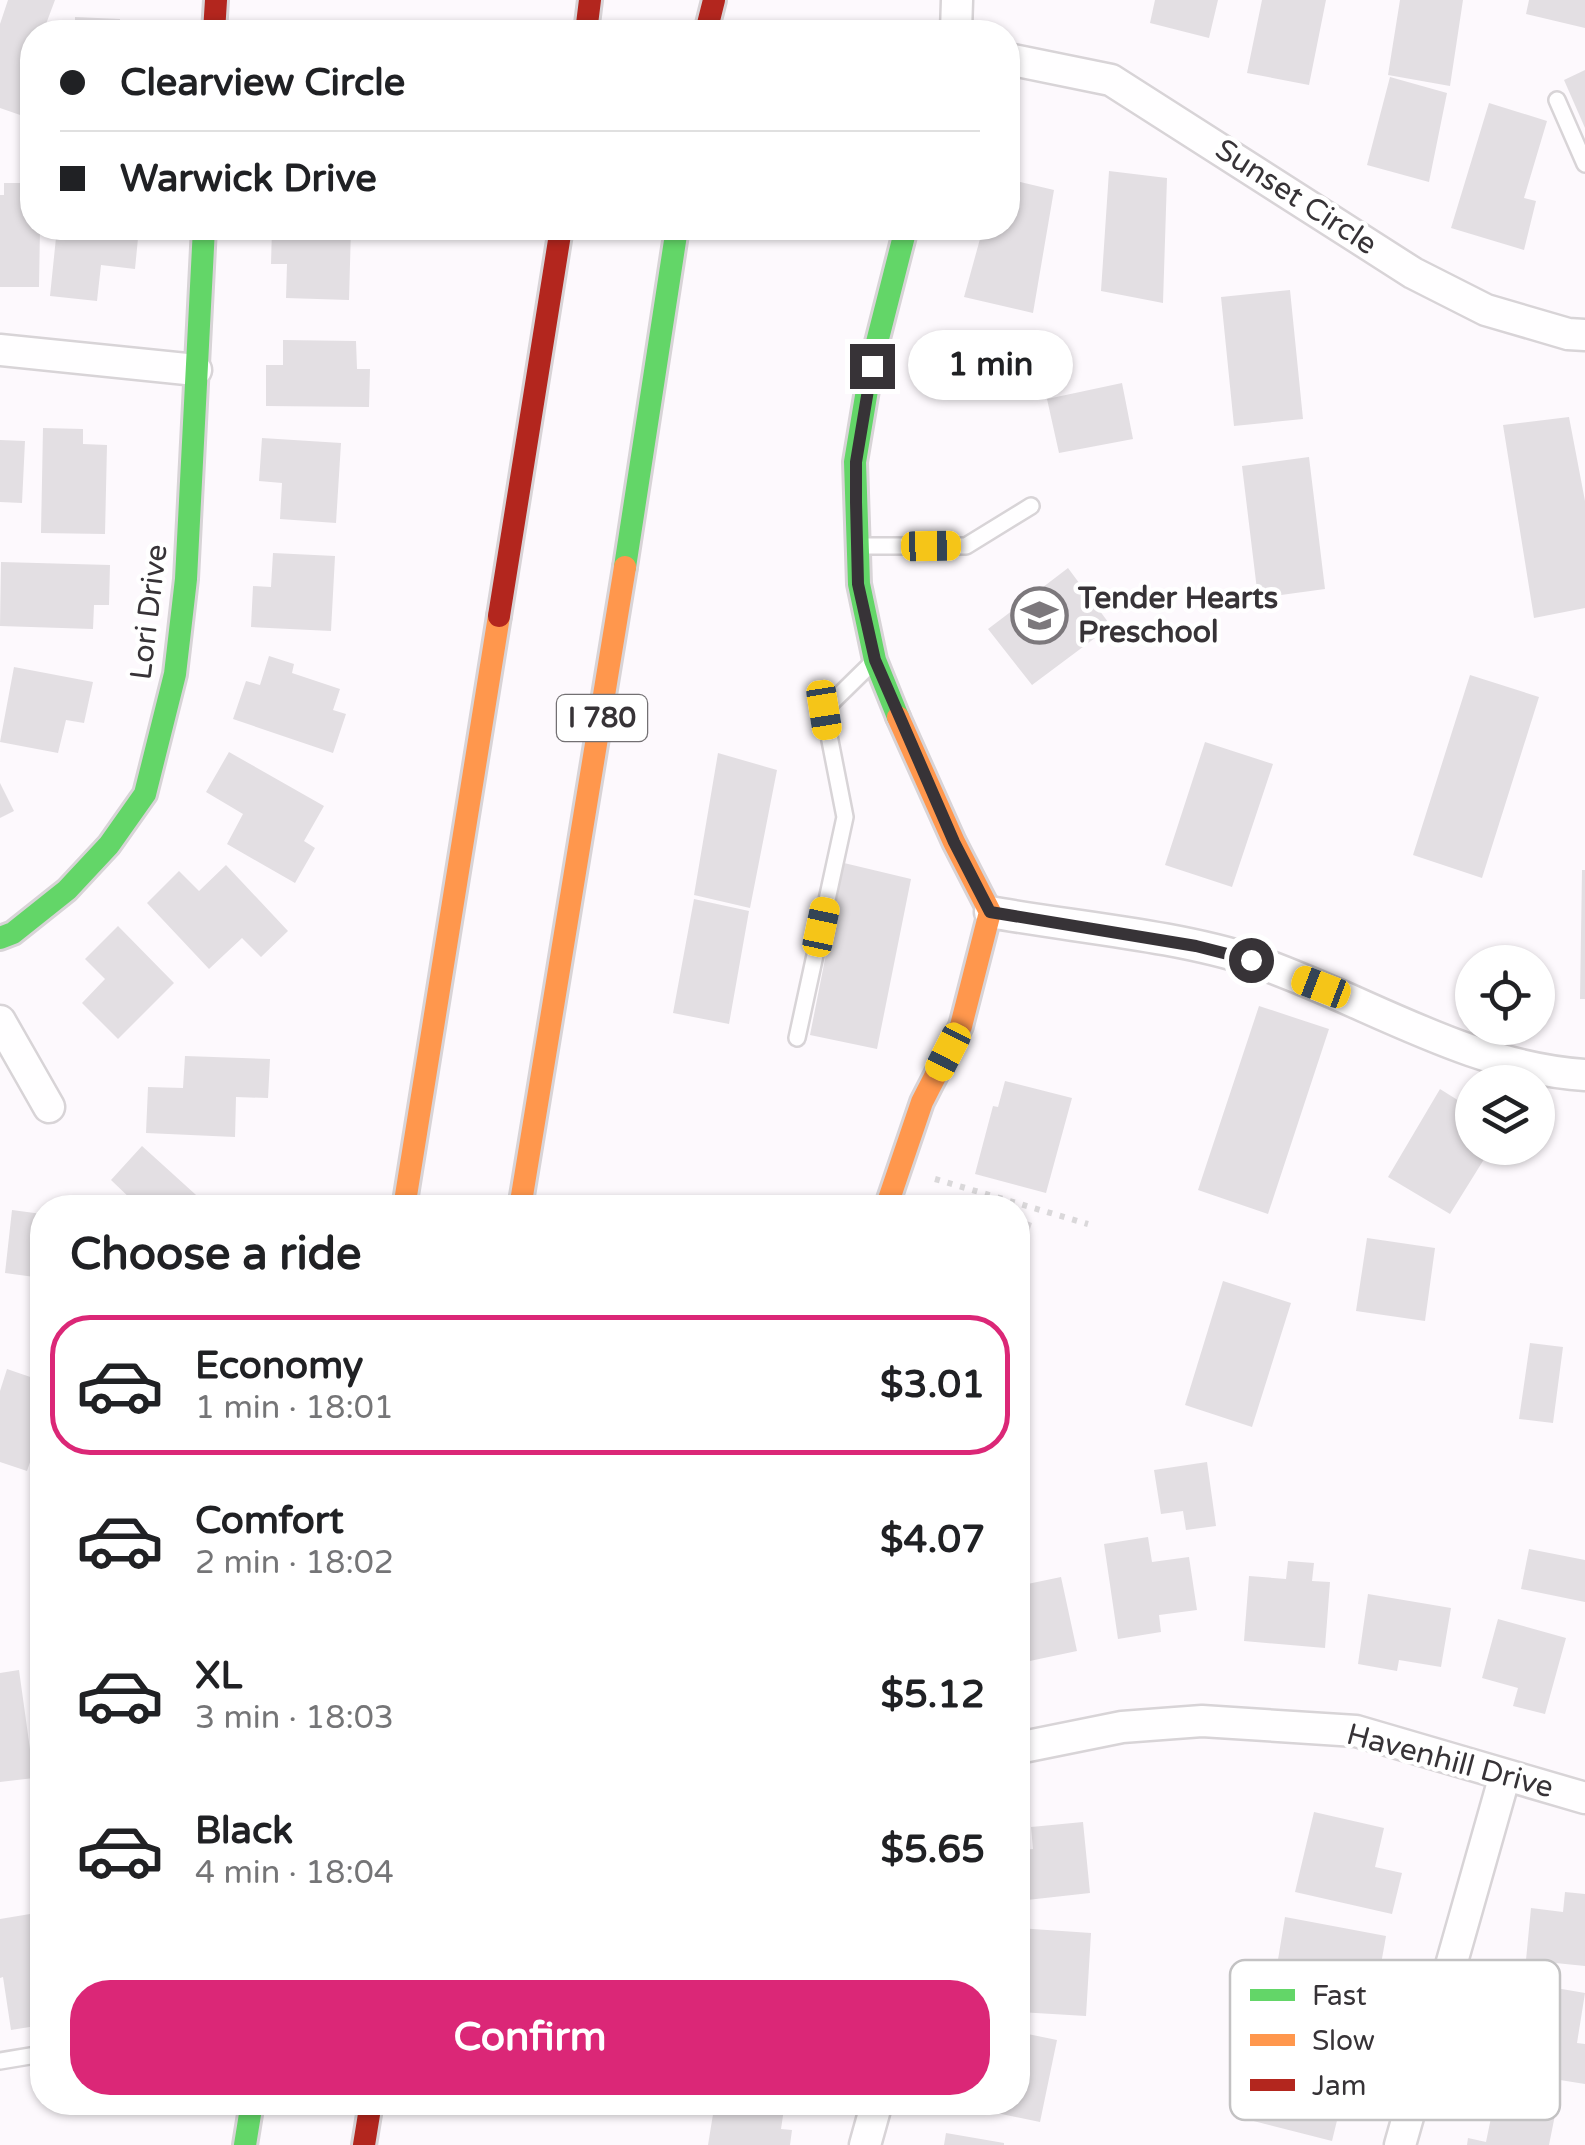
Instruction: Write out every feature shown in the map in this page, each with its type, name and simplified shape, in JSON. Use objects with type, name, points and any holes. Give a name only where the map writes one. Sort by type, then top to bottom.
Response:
[{"type":"main road","name":"Lori Drive","points":[[0,938],[67,890],[108,845],[144,794],[175,674],[182,617],[203,240]]},
{"type":"main road","points":[[406,1195],[559,240]]},
{"type":"main road","name":"I 780","points":[[522,1195],[675,240]]},
{"type":"main road","points":[[891,1195],[922,1102],[961,1026],[990,912],[954,842],[875,660],[858,584],[856,462],[872,366],[903,240]]},
{"type":"main road","points":[[245,2145],[250,2115]]},
{"type":"main road","points":[[364,2145],[369,2115]]},
{"type":"street","name":"Sunset Circle","points":[[1020,61],[1112,80],[1413,273],[1486,310],[1585,336]]},
{"type":"street","points":[[0,350],[196,370]]},
{"type":"street","points":[[990,912],[1196,946],[1251,960],[1486,1058],[1559,1073],[1585,1074]]},
{"type":"street","points":[[0,1021],[49,1107]]},
{"type":"street","name":"Havenhill Drive","points":[[1030,1746],[1122,1727],[1202,1720],[1356,1732],[1585,1798]]},
{"type":"street","points":[[1452,1960],[1505,1774]]},
{"type":"street","points":[[866,2145],[874,2115]]},
{"type":"street","points":[[1400,2145],[1407,2120]]},
{"type":"lane","points":[[1557,100],[1585,164]]},
{"type":"lane","points":[[858,546],[966,546],[1031,506]]},
{"type":"lane","points":[[797,1038],[845,817],[824,710],[875,660]]},
{"type":"lane","points":[[0,2062],[30,2056]]},
{"type":"path","points":[[900,1169],[989,1195]]},
{"type":"path","points":[[1030,1207],[1088,1224]]},
{"type":"building","points":[[8,0],[55,0],[48,20],[20,20],[20,115],[0,108],[0,24]]},
{"type":"building","points":[[1155,0],[1218,0],[1209,38],[1150,23]]},
{"type":"building","points":[[1262,0],[1326,0],[1309,85],[1247,73]]},
{"type":"building","points":[[1400,0],[1463,0],[1450,86],[1388,75]]},
{"type":"building","points":[[1529,0],[1585,0],[1585,28],[1526,14]]},
{"type":"building","points":[[75,17],[120,19],[120,20]]},
{"type":"building","points":[[1585,70],[1585,128],[1564,80]]},
{"type":"building","points":[[1390,77],[1447,93],[1429,182],[1367,165]]},
{"type":"building","points":[[1489,103],[1547,121],[1524,198],[1536,201],[1524,250],[1451,228]]},
{"type":"building","points":[[1109,171],[1167,178],[1163,303],[1101,291]]},
{"type":"building","points":[[1020,182],[1054,190],[1033,313],[964,297],[980,240],[1020,240]]},
{"type":"building","points":[[4,183],[20,183],[20,240],[40,240],[39,287],[0,287],[0,195],[4,195]]},
{"type":"building","points":[[56,240],[138,240],[135,269],[101,265],[97,301],[50,296]]},
{"type":"building","points":[[272,240],[351,240],[349,300],[286,298],[287,264],[271,264]]},
{"type":"building","points":[[1290,290],[1303,419],[1234,426],[1221,297]]},
{"type":"building","points":[[283,340],[356,341],[357,369],[370,369],[369,407],[266,406],[266,365],[283,365]]},
{"type":"building","points":[[1122,383],[1133,439],[1059,453],[1047,399]]},
{"type":"building","points":[[1569,417],[1585,501],[1585,608],[1534,618],[1503,425]]},
{"type":"building","points":[[43,428],[83,429],[83,444],[107,445],[105,534],[41,533]]},
{"type":"building","points":[[262,438],[341,443],[336,523],[280,519],[282,483],[259,481]]},
{"type":"building","points":[[0,440],[25,441],[22,503],[0,502]]},
{"type":"building","points":[[1309,457],[1325,589],[1258,598],[1242,466]]},
{"type":"building","points":[[273,553],[335,556],[331,631],[251,627],[253,586],[271,587]]},
{"type":"building","points":[[1,562],[110,565],[109,605],[94,605],[93,629],[0,626]]},
{"type":"building","points":[[1068,568],[1111,626],[1032,685],[988,629]]},
{"type":"building","points":[[269,656],[294,664],[292,673],[340,689],[333,710],[346,714],[333,753],[233,719],[246,681],[260,685]]},
{"type":"building","points":[[14,667],[93,682],[84,723],[66,720],[58,753],[0,742]]},
{"type":"building","points":[[1470,675],[1539,697],[1482,878],[1413,855]]},
{"type":"building","points":[[1205,742],[1273,764],[1232,887],[1165,865]]},
{"type":"building","points":[[229,752],[324,806],[304,841],[315,848],[295,883],[227,844],[243,814],[206,792]]},
{"type":"building","points":[[718,753],[777,770],[750,908],[694,895]]},
{"type":"building","points":[[0,783],[14,811],[0,818]]},
{"type":"building","points":[[844,863],[911,879],[877,1049],[810,1035]]},
{"type":"building","points":[[226,865],[288,931],[261,957],[242,938],[209,969],[147,903],[179,871],[199,891]]},
{"type":"building","points":[[1585,870],[1585,999],[1580,999]]},
{"type":"building","points":[[694,899],[749,911],[729,1024],[673,1013]]},
{"type":"building","points":[[118,926],[174,983],[118,1039],[82,1003],[105,979],[85,959]]},
{"type":"building","points":[[1259,1006],[1329,1029],[1268,1214],[1198,1190]]},
{"type":"building","points":[[185,1056],[270,1059],[268,1098],[236,1097],[235,1137],[146,1133],[148,1087],[183,1088]]},
{"type":"building","points":[[1005,1081],[1072,1098],[1046,1193],[975,1174],[993,1106],[998,1107]]},
{"type":"building","points":[[1440,1089],[1455,1098],[1455,1165],[1480,1165],[1450,1214],[1388,1177]]},
{"type":"building","points":[[142,1146],[196,1195],[127,1195],[111,1180]]},
{"type":"building","points":[[12,1210],[30,1212],[30,1276],[5,1273]]},
{"type":"building","points":[[1367,1238],[1435,1248],[1425,1321],[1356,1311]]},
{"type":"building","points":[[1223,1281],[1291,1303],[1252,1427],[1185,1405]]},
{"type":"building","points":[[1530,1343],[1563,1347],[1553,1423],[1519,1419]]},
{"type":"building","points":[[7,1369],[30,1377],[27,1471],[0,1462],[0,1391]]},
{"type":"building","points":[[1207,1462],[1216,1526],[1186,1530],[1183,1511],[1161,1514],[1154,1470]]},
{"type":"building","points":[[1148,1537],[1152,1562],[1189,1557],[1197,1610],[1159,1615],[1161,1632],[1118,1639],[1104,1544]]},
{"type":"building","points":[[1529,1549],[1585,1560],[1585,1602],[1521,1589]]},
{"type":"building","points":[[1288,1561],[1314,1563],[1312,1581],[1330,1582],[1325,1648],[1244,1641],[1249,1576],[1286,1579]]},
{"type":"building","points":[[1061,1577],[1077,1651],[1030,1661],[1030,1583]]},
{"type":"building","points":[[1368,1594],[1451,1608],[1441,1667],[1399,1660],[1397,1671],[1358,1664]]},
{"type":"building","points":[[1498,1619],[1566,1638],[1545,1714],[1513,1706],[1518,1688],[1482,1678]]},
{"type":"building","points":[[19,1670],[30,1778],[0,1782],[0,1673]]},
{"type":"building","points":[[1314,1812],[1384,1828],[1375,1867],[1402,1873],[1392,1914],[1295,1892]]},
{"type":"building","points":[[1083,1822],[1090,1893],[1030,1900],[1031,1827]]},
{"type":"building","points":[[1565,1892],[1585,1894],[1585,1966],[1560,1963],[1560,1960],[1526,1960],[1531,1908],[1563,1912]]},
{"type":"building","points":[[30,1914],[30,2027],[11,2030],[3,1977],[0,1978],[0,1919]]},
{"type":"building","points":[[1285,1917],[1386,1936],[1382,1960],[1278,1960]]},
{"type":"building","points":[[1030,1929],[1091,1933],[1086,2016],[1030,2013]]},
{"type":"building","points":[[1560,1989],[1585,1993],[1577,2043],[1585,2044],[1585,2084],[1560,2080]]},
{"type":"building","points":[[1030,2034],[1057,2040],[1040,2122],[1007,2115],[1030,2115]]},
{"type":"building","points":[[713,2115],[783,2115],[781,2129],[792,2130],[790,2145],[708,2145]]},
{"type":"building","points":[[1250,2120],[1337,2120],[1332,2141]]},
{"type":"building","points":[[1491,2120],[1554,2120],[1549,2145],[1467,2145],[1468,2138],[1486,2142]]},
{"type":"building","points":[[946,2133],[1004,2143],[1004,2145],[944,2145]]},
{"type":"traffic: fast","points":[[0,938],[13,933],[67,890],[109,845],[145,794],[175,674],[186,579],[203,240]]},
{"type":"traffic: fast","points":[[625,567],[675,240]]},
{"type":"traffic: fast","points":[[898,717],[875,660],[859,584],[855,462],[871,366],[903,240]]},
{"type":"traffic: fast","points":[[245,2145],[250,2115]]},
{"type":"traffic: slow","points":[[522,1195],[625,567]]},
{"type":"traffic: slow","points":[[406,1195],[499,616]]},
{"type":"traffic: slow","points":[[890,1195],[922,1102],[961,1026],[990,912],[898,717]]},
{"type":"traffic: jam","points":[[215,20],[216,0]]},
{"type":"traffic: jam","points":[[588,20],[590,0]]},
{"type":"traffic: jam","points":[[709,20],[714,0]]},
{"type":"traffic: jam","points":[[499,616],[559,240]]},
{"type":"traffic: jam","points":[[364,2145],[369,2115]]},
{"type":"place","name":"Tender Hearts Preschool","points":[[1039,615]]},
{"type":"route","points":[[872,366],[856,462],[858,584],[875,660],[887,692],[990,912],[1196,946],[1251,960]]}]
